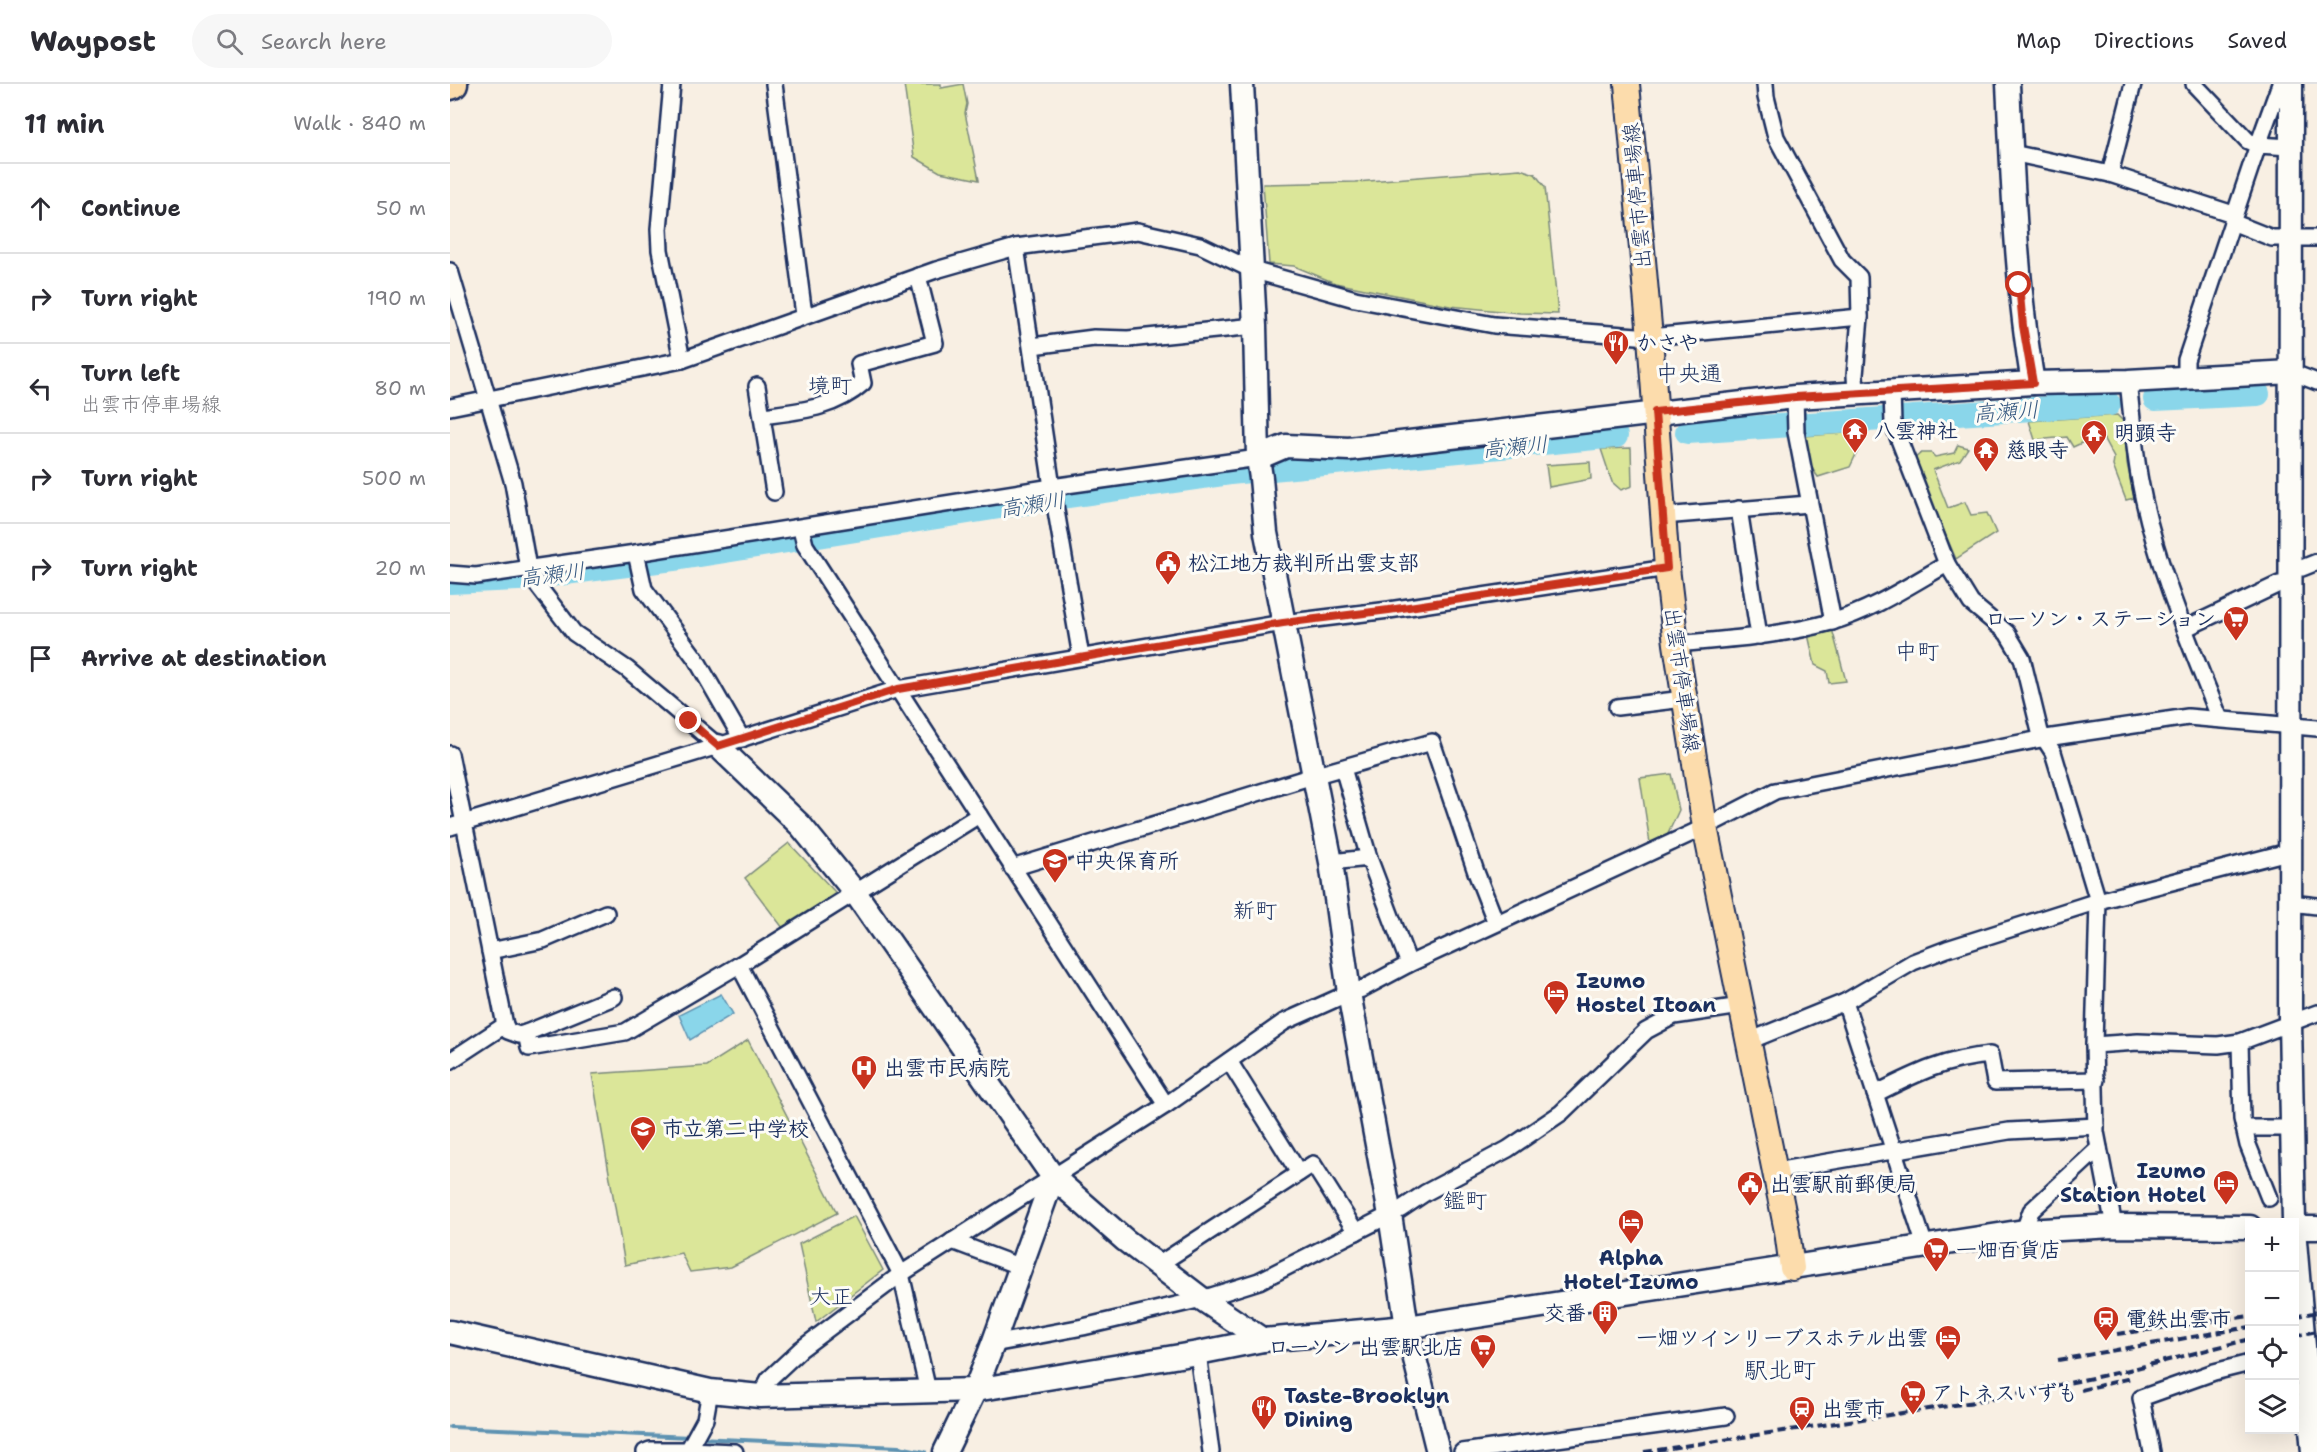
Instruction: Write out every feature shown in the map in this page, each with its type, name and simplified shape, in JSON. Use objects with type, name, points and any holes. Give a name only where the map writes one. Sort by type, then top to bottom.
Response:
[{"type":"main road","name":"出雲市停車場線","points":[[1627,84],[1650,337],[1667,568],[1676,644],[1705,827],[1775,1171],[1792,1268]]},
{"type":"street","points":[[672,84],[659,229],[660,250],[682,360]]},
{"type":"street","points":[[774,84],[804,315]]},
{"type":"street","points":[[1242,84],[1255,326],[1258,458],[1266,533],[1331,862],[1349,993],[1390,1215],[1407,1326],[1438,1452]]},
{"type":"street","points":[[1765,84],[1776,137],[1842,260],[1859,277],[1860,316],[1855,375],[1856,393]]},
{"type":"street","points":[[2008,84],[2019,285],[2023,326],[2033,383]]},
{"type":"street","points":[[2110,174],[2133,84]]},
{"type":"street","points":[[2194,84],[2248,141],[2258,145],[2290,147]]},
{"type":"street","points":[[2186,378],[2186,360],[2232,218],[2280,84]]},
{"type":"street","points":[[2291,84],[2290,1023],[2294,1218]]},
{"type":"street","points":[[2012,153],[2110,174],[2232,218],[2272,238],[2317,238]]},
{"type":"street","points":[[450,407],[682,360],[918,276],[1016,247],[1138,231],[1200,245],[1252,270],[1355,299],[1494,325],[1650,337],[1860,316]]},
{"type":"street","points":[[1016,247],[1052,487],[1081,657]]},
{"type":"street","points":[[450,272],[513,483],[528,568],[537,586],[574,633],[627,669],[718,746],[801,826],[854,891],[1053,1177],[1125,1240],[1202,1299],[1263,1340]]},
{"type":"street","points":[[762,416],[817,409],[855,390],[863,383],[859,364],[934,343],[918,276]]},
{"type":"street","points":[[1032,346],[1094,338],[1128,339],[1255,326]]},
{"type":"street","points":[[450,574],[476,576],[801,528],[1052,487],[1258,458],[1286,446],[1349,449],[1655,412],[1856,393],[2291,372],[2317,382]]},
{"type":"street","points":[[2128,381],[2139,480],[2149,521],[2184,629],[2220,719]]},
{"type":"street","points":[[756,386],[774,492]]},
{"type":"street","points":[[1892,391],[1893,424],[1947,564],[1971,603],[2007,633],[2022,658],[2040,732],[2053,752],[2098,902],[2094,1045],[2096,1126],[2114,1226]]},
{"type":"street","points":[[1795,397],[1796,432],[1833,622]]},
{"type":"street","points":[[1663,516],[1809,504]]},
{"type":"street","points":[[1739,509],[1759,636]]},
{"type":"street","points":[[801,528],[805,545],[1166,1105]]},
{"type":"street","points":[[636,553],[644,589],[696,659],[742,739]]},
{"type":"street","points":[[2184,629],[2279,584],[2302,568],[2317,562]]},
{"type":"street","points":[[1676,644],[1759,636],[1833,622],[1880,602],[1947,564]]},
{"type":"street","points":[[457,825],[742,739],[898,689],[1283,623],[1400,609],[1667,568]]},
{"type":"street","points":[[1617,707],[1684,699]]},
{"type":"street","points":[[759,1396],[769,1378],[801,1349],[902,1274],[1166,1105],[1284,1022],[1362,989],[1409,964],[1705,827],[1775,791],[2046,738],[2188,717],[2317,728]]},
{"type":"street","points":[[1012,868],[1432,742],[1476,872],[1496,923]]},
{"type":"street","points":[[450,754],[457,825],[490,951],[507,1031],[519,1035],[526,1033],[614,997]]},
{"type":"street","points":[[1343,768],[1369,858],[1409,964]]},
{"type":"street","points":[[526,1033],[529,1048],[625,1032],[739,965],[854,891],[979,815]]},
{"type":"street","points":[[1749,1041],[1845,1002],[1912,962],[1947,949],[2098,902],[2291,853]]},
{"type":"street","points":[[1331,862],[1369,858]]},
{"type":"street","points":[[2291,903],[2317,906]]},
{"type":"street","points":[[490,951],[543,940],[606,913]]},
{"type":"street","points":[[739,965],[902,1274],[928,1391]]},
{"type":"street","points":[[1845,1002],[1925,1246]]},
{"type":"street","points":[[993,1344],[1202,1299],[1259,1281],[1390,1215],[1508,1149],[1561,1113],[1646,1031],[1674,1016],[1741,1006]]},
{"type":"street","points":[[2094,1045],[2138,1042],[2218,1045],[2240,1042],[2317,1013]]},
{"type":"street","points":[[450,1061],[505,1025]]},
{"type":"street","points":[[2240,1042],[2244,1128],[2248,1145],[2269,1198]]},
{"type":"street","points":[[1875,1094],[1927,1068],[1962,1058],[1990,1055],[1995,1082],[2096,1080]]},
{"type":"street","points":[[1228,1061],[1299,1173]]},
{"type":"street","points":[[1775,1171],[2009,1131],[2096,1126]]},
{"type":"street","points":[[2244,1128],[2292,1128]]},
{"type":"street","points":[[2024,1231],[2031,1211],[2099,1148]]},
{"type":"street","points":[[1158,1265],[1313,1164],[1356,1232]]},
{"type":"street","points":[[946,1450],[975,1390],[1053,1177]]},
{"type":"street","points":[[450,1332],[710,1391],[759,1396],[975,1390],[1263,1340],[1407,1326],[2024,1231],[2114,1226],[2245,1227]]},
{"type":"street","points":[[2299,1228],[2317,1228]]},
{"type":"street","points":[[952,1241],[1021,1267]]},
{"type":"street","points":[[2299,1272],[2313,1452]]},
{"type":"street","points":[[1198,1353],[1211,1452]]},
{"type":"street","points":[[2152,1452],[2140,1398],[2214,1372],[2245,1364]]},
{"type":"street","points":[[688,1450],[705,1419],[710,1391]]},
{"type":"street","points":[[1462,1452],[1726,1416]]},
{"type":"street","points":[[645,1452],[650,1450],[735,1452]]},
{"type":"green space","points":[[904,84],[941,84],[941,88],[963,84],[967,104],[965,113],[979,180],[940,172],[914,157]]},
{"type":"green space","points":[[1520,169],[1535,174],[1545,187],[1558,314],[1520,313],[1450,306],[1335,283],[1294,266],[1269,264],[1263,184],[1356,182]]},
{"type":"green space","points":[[2117,415],[2125,423],[2127,463],[2134,498],[2126,500],[2113,466],[2114,458],[2101,434],[2073,447],[2067,437],[2035,440],[2029,421]]},
{"type":"green space","points":[[1859,432],[1860,446],[1850,467],[1818,477],[1811,467],[1804,436]]},
{"type":"green space","points":[[1958,445],[1968,448],[1960,460],[1933,470],[1948,508],[1965,502],[1971,515],[1987,513],[1996,533],[1956,559],[1913,460],[1921,453],[1931,453],[1935,457],[1954,453]]},
{"type":"green space","points":[[1631,448],[1632,486],[1621,490],[1612,482],[1601,449]]},
{"type":"green space","points":[[1590,462],[1591,479],[1549,487],[1546,465]]},
{"type":"green space","points":[[1831,625],[1846,681],[1829,683],[1827,671],[1815,665],[1807,630]]},
{"type":"green space","points":[[1671,774],[1679,810],[1667,836],[1650,843],[1640,778]]},
{"type":"green space","points":[[789,843],[836,893],[783,928],[745,878]]},
{"type":"green space","points":[[748,1040],[837,1213],[731,1267],[690,1272],[681,1253],[625,1265],[592,1074],[707,1066]]},
{"type":"green space","points":[[854,1216],[883,1270],[816,1322],[799,1244]]},
{"type":"water","points":[[721,994],[733,1014],[690,1040],[679,1015]]},
{"type":"waterway","name":"高瀬川","points":[[2155,399],[2258,394]]},
{"type":"waterway","name":"高瀬川","points":[[1687,432],[2109,404]]},
{"type":"waterway","name":"高瀬川","points":[[450,582],[518,579],[681,558],[1062,497],[1230,473],[1616,436]]},
{"type":"waterway","points":[[450,1427],[691,1437]]},
{"type":"waterway","points":[[698,1438],[899,1447],[925,1452]]},
{"type":"railway","points":[[2299,1316],[2317,1312]]},
{"type":"railway","points":[[2117,1334],[2245,1317]]},
{"type":"railway","points":[[2058,1360],[2245,1328]]},
{"type":"railway","points":[[2299,1335],[2317,1331]]},
{"type":"railway","points":[[1644,1452],[1988,1400],[2125,1371],[2245,1340]]},
{"type":"railway","points":[[2081,1390],[2131,1378]]},
{"type":"place","name":"かさや","points":[[1616,366]]},
{"type":"place","name":"八雲神社","points":[[1855,454]]},
{"type":"place","name":"明顕寺","points":[[2094,456]]},
{"type":"place","name":"慈眼寺","points":[[1986,473]]},
{"type":"place","name":"松江地方裁判所出雲支部","points":[[1168,586]]},
{"type":"place","name":"ローソン・ステーション","points":[[2236,642]]},
{"type":"place","name":"中央保育所","points":[[1055,884]]},
{"type":"place","name":"Izumo Hostel Itoan","points":[[1556,1016]]},
{"type":"place","name":"出雲市民病院","points":[[864,1091]]},
{"type":"place","name":"市立第二中学校","points":[[643,1152]]},
{"type":"place","name":"Izumo Station Hotel","points":[[2226,1206]]},
{"type":"place","name":"出雲駅前郵便局","points":[[1750,1207]]},
{"type":"place","name":"Alpha Hotel Izumo","points":[[1631,1245]]},
{"type":"place","name":"一畑百貨店","points":[[1936,1273]]},
{"type":"place","name":"交番","points":[[1605,1336]]},
{"type":"place","name":"電鉄出雲市","points":[[2106,1342]]},
{"type":"place","name":"一畑ツインリーブスホテル出雲","points":[[1948,1361]]},
{"type":"place","name":"ローソン 出雲駅北店","points":[[1483,1370]]},
{"type":"place","name":"アトネスいずも","points":[[1913,1416]]},
{"type":"place","name":"Taste-Brooklyn Dining","points":[[1264,1431]]},
{"type":"place","name":"出雲市","points":[[1802,1432]]},
{"type":"district","name":"中央通","points":[[1689,373]]},
{"type":"district","name":"境町","points":[[830,385]]},
{"type":"district","name":"中町","points":[[1917,651]]},
{"type":"district","name":"新町","points":[[1255,910]]},
{"type":"district","name":"鑑町","points":[[1465,1200]]},
{"type":"district","name":"大正","points":[[831,1296]]},
{"type":"district","name":"駅北町","points":[[1780,1370]]},
{"type":"route","points":[[689,721],[718,746],[898,689],[1283,623],[1389,610],[1667,568],[1655,412],[1795,397],[2033,383],[2023,326],[2019,285]]}]
